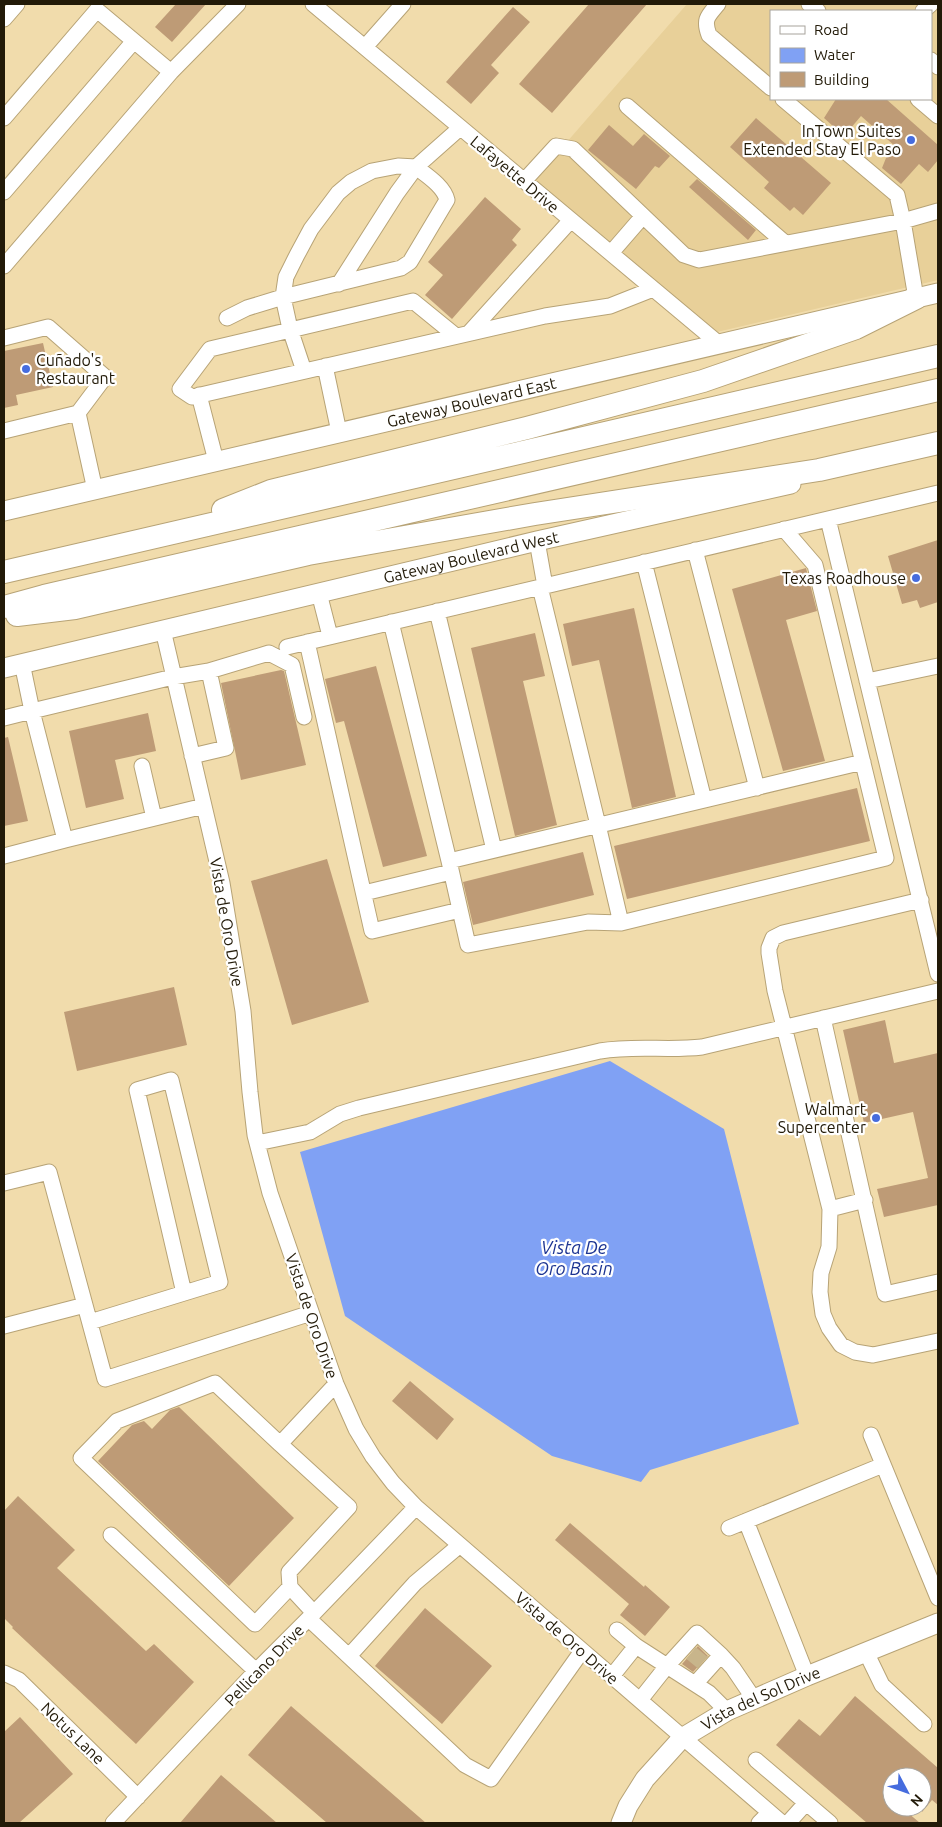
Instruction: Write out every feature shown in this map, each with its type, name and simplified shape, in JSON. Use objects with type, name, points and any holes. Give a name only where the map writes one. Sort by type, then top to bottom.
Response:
[{"type":"highway","points":[[150,538],[271,491],[527,428],[704,381],[856,328],[916,298]]},
{"type":"highway","points":[[4,572],[938,356]]},
{"type":"highway","points":[[4,607],[494,491],[938,390]]},
{"type":"highway","points":[[4,616],[75,608],[308,554],[545,512],[819,470],[938,443]]},
{"type":"main road","name":"Gateway Boulevard East","points":[[4,511],[938,293]]},
{"type":"main road","name":"Gateway Boulevard West","points":[[13,665],[537,541],[938,451]]},
{"type":"main road","name":"Vista del Sol Drive","points":[[621,1823],[628,1806],[645,1779],[682,1738],[727,1711],[807,1676],[938,1623]]},
{"type":"street","points":[[4,19],[17,4]]},
{"type":"street","points":[[4,266],[172,72],[238,4]]},
{"type":"street","name":"Lafayette Drive","points":[[313,4],[718,343]]},
{"type":"street","points":[[365,48],[403,4]]},
{"type":"street","points":[[718,4],[707,17],[706,25],[709,35],[770,87]]},
{"type":"street","points":[[4,118],[94,7],[172,72]]},
{"type":"street","points":[[4,192],[134,41]]},
{"type":"street","points":[[784,100],[897,194],[916,298]]},
{"type":"street","points":[[919,100],[938,116]]},
{"type":"street","points":[[627,106],[786,243]]},
{"type":"street","points":[[339,284],[397,193],[416,167],[460,128]]},
{"type":"street","points":[[524,181],[556,146],[573,149],[684,255],[698,260],[903,221],[938,211]]},
{"type":"street","points":[[227,318],[247,308],[283,297],[400,268],[410,262],[448,200],[446,194],[436,183],[416,167],[398,166],[372,171],[351,182],[338,193],[311,230],[297,255],[286,277],[283,297],[290,329],[304,371]]},
{"type":"street","points":[[611,253],[643,216]]},
{"type":"street","points":[[463,335],[571,220]]},
{"type":"street","points":[[463,335],[414,301],[210,349],[180,389],[192,397],[325,366],[463,335],[545,316],[610,306],[653,289]]},
{"type":"street","points":[[4,338],[48,327],[104,377],[78,413],[4,430]]},
{"type":"street","points":[[325,366],[339,432]]},
{"type":"street","points":[[199,395],[216,461]]},
{"type":"street","points":[[78,413],[95,490]]},
{"type":"street","points":[[287,647],[938,493]]},
{"type":"street","points":[[828,519],[938,974]]},
{"type":"street","points":[[391,622],[468,945],[588,922],[621,923],[886,858],[815,565],[784,529]]},
{"type":"street","points":[[537,541],[542,586],[621,923]]},
{"type":"street","points":[[695,550],[757,788]]},
{"type":"street","points":[[644,562],[704,800]]},
{"type":"street","points":[[319,593],[330,636]]},
{"type":"street","points":[[437,611],[494,850]]},
{"type":"street","name":"Vista de Oro Drive","points":[[163,630],[222,883],[243,1011],[250,1092],[257,1143],[270,1193],[311,1313],[336,1384],[356,1429],[373,1457],[393,1483],[416,1507],[640,1700],[764,1818],[782,1823]]},
{"type":"street","points":[[307,642],[372,931],[460,910]]},
{"type":"street","points":[[4,718],[173,677],[209,671],[269,653],[292,666],[304,717]]},
{"type":"street","points":[[13,665],[32,711],[65,840]]},
{"type":"street","points":[[868,681],[938,666]]},
{"type":"street","points":[[192,756],[226,748],[209,671]]},
{"type":"street","points":[[364,893],[450,867],[494,850],[863,762]]},
{"type":"street","points":[[142,766],[154,818]]},
{"type":"street","points":[[4,856],[204,806]]},
{"type":"street","points":[[920,900],[783,933],[773,938],[769,953],[775,991],[830,1209],[829,1246],[822,1273],[820,1292],[829,1328],[841,1345],[855,1352],[873,1355],[938,1341]]},
{"type":"street","points":[[257,1143],[310,1132],[340,1114],[359,1108],[600,1051],[621,1048],[664,1050],[702,1047],[938,991]]},
{"type":"street","points":[[823,1018],[885,1294],[938,1282]]},
{"type":"street","points":[[90,1322],[220,1282],[171,1080],[137,1090],[184,1293]]},
{"type":"street","points":[[4,1183],[49,1172],[105,1379],[311,1313]]},
{"type":"street","points":[[830,1209],[865,1200]]},
{"type":"street","points":[[4,1326],[85,1305]]},
{"type":"street","points":[[290,1587],[255,1624],[81,1458],[117,1421],[215,1383],[349,1507],[289,1572],[290,1587],[312,1616],[349,1656],[465,1766],[491,1779],[582,1651]]},
{"type":"street","points":[[280,1444],[336,1384]]},
{"type":"street","points":[[871,1435],[938,1598]]},
{"type":"street","points":[[729,1528],[883,1465]]},
{"type":"street","name":"Pellicano Drive","points":[[113,1823],[256,1671],[312,1616],[416,1507]]},
{"type":"street","points":[[746,1521],[807,1676]]},
{"type":"street","points":[[111,1535],[256,1671]]},
{"type":"street","points":[[349,1656],[415,1583],[460,1545]]},
{"type":"street","points":[[618,1630],[636,1646],[709,1693],[727,1711]]},
{"type":"street","points":[[695,1684],[697,1633],[721,1655],[754,1699]]},
{"type":"street","points":[[612,1676],[636,1646]]},
{"type":"street","points":[[866,1652],[882,1684],[924,1724]]},
{"type":"street","points":[[640,1700],[667,1666],[697,1658],[721,1655]]},
{"type":"street","name":"Notus Lane","points":[[4,1673],[19,1680],[138,1797]]},
{"type":"street","points":[[756,1760],[830,1823]]},
{"type":"street","points":[[788,1823],[806,1803]]},
{"type":"shaded area","points":[[687,4],[938,4],[938,280],[717,332],[532,182]]},
{"type":"water","name":"Vista De Oro Basin","points":[[610,1061],[724,1129],[799,1424],[650,1470],[641,1482],[552,1456],[345,1316],[300,1152]]},
{"type":"building","points":[[176,4],[206,4],[172,42],[155,27]]},
{"type":"building","points":[[589,4],[647,4],[552,113],[519,84]]},
{"type":"building","points":[[513,7],[530,22],[491,65],[499,73],[471,104],[446,82]]},
{"type":"building","name":"InTown Suites Extended Stay El Paso","points":[[835,100],[887,100],[938,145],[938,160],[928,172],[919,164],[901,184],[882,168],[886,158],[896,147],[861,116],[844,136],[824,118]]},
{"type":"building","points":[[756,118],[831,183],[803,215],[794,207],[790,211],[764,188],[769,182],[730,147]]},
{"type":"building","points":[[609,125],[633,146],[644,134],[670,156],[659,168],[655,166],[636,189],[588,150]]},
{"type":"building","points":[[697,179],[756,230],[748,240],[689,187]]},
{"type":"building","points":[[485,197],[521,229],[512,240],[517,245],[452,319],[425,295],[443,275],[428,262]]},
{"type":"building","name":"Cuñado's Restaurant","points":[[43,343],[53,387],[16,395],[18,405],[4,408],[4,351]]},
{"type":"building","name":"Texas Roadhouse","points":[[938,540],[938,602],[920,608],[917,600],[902,604],[888,556]]},
{"type":"building","points":[[806,568],[817,611],[786,620],[825,761],[783,771],[732,589]]},
{"type":"building","points":[[634,608],[676,797],[632,808],[599,660],[572,666],[563,624]]},
{"type":"building","points":[[535,633],[545,676],[523,681],[557,825],[515,836],[471,648]]},
{"type":"building","points":[[376,666],[427,856],[383,867],[344,721],[336,723],[325,679]]},
{"type":"building","points":[[281,670],[284,671],[306,765],[241,780],[221,683]]},
{"type":"building","points":[[148,713],[156,751],[115,760],[124,799],[86,808],[69,731]]},
{"type":"building","points":[[8,737],[28,821],[4,826],[4,738]]},
{"type":"building","points":[[857,788],[870,841],[627,899],[614,846]]},
{"type":"building","points":[[583,852],[594,895],[473,925],[463,882]]},
{"type":"building","points":[[327,859],[369,1002],[292,1025],[251,881]]},
{"type":"building","points":[[174,987],[187,1045],[77,1071],[64,1012]]},
{"type":"building","name":"Walmart Supercenter","points":[[885,1020],[894,1063],[938,1053],[938,1205],[884,1217],[877,1189],[928,1178],[913,1112],[864,1123],[843,1030]]},
{"type":"building","points":[[410,1381],[454,1419],[437,1440],[392,1401]]},
{"type":"building","points":[[179,1407],[294,1518],[229,1586],[98,1461],[132,1425],[144,1421],[152,1429],[170,1410]]},
{"type":"building","points":[[18,1496],[75,1550],[57,1568],[146,1651],[154,1644],[194,1682],[136,1744],[12,1628],[4,1618],[4,1511]]},
{"type":"building","points":[[570,1523],[670,1607],[645,1636],[620,1615],[629,1604],[555,1540]]},
{"type":"building","points":[[425,1608],[492,1666],[442,1724],[375,1666]]},
{"type":"building","points":[[698,1646],[708,1656],[693,1672],[682,1664]]},
{"type":"building","points":[[855,1696],[938,1768],[938,1805],[932,1800],[932,1767],[882,1767],[882,1817],[913,1817],[920,1823],[867,1823],[776,1745],[799,1719],[820,1736]]},
{"type":"building","points":[[291,1706],[426,1823],[327,1823],[248,1755]]},
{"type":"building","points":[[20,1717],[73,1774],[19,1823],[4,1823],[4,1732]]},
{"type":"building","points":[[221,1775],[277,1823],[180,1823]]},
{"type":"tunnel","points":[[691,1653],[703,1663]]},
{"type":"place","name":"InTown Suites Extended Stay El Paso","points":[[911,140]]},
{"type":"place","name":"Cuñado's Restaurant","points":[[26,369]]},
{"type":"place","name":"Texas Roadhouse","points":[[916,578]]},
{"type":"place","name":"Walmart Supercenter","points":[[876,1118]]}]
